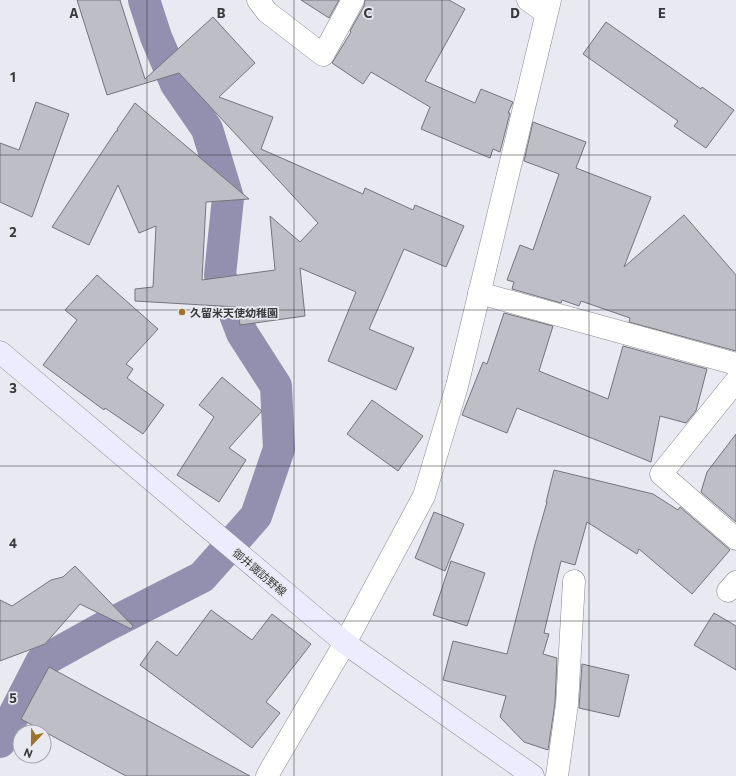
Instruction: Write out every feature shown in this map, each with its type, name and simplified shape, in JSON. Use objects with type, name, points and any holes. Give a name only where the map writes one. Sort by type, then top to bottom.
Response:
[{"type":"main road","name":"御井諏訪野線","points":[[0,352],[345,643],[533,776]]},
{"type":"street","points":[[258,0],[267,12],[323,55],[353,0]]},
{"type":"street","points":[[268,776],[345,643],[424,496],[457,386],[548,6],[528,0]]},
{"type":"street","points":[[480,293],[736,364]]},
{"type":"street","points":[[736,381],[661,474],[736,539]]},
{"type":"street","points":[[557,776],[567,704],[574,581]]},
{"type":"building","points":[[77,0],[120,0],[145,79],[213,17],[255,63],[219,97],[273,117],[261,149],[363,194],[365,188],[413,210],[415,205],[464,226],[446,267],[404,249],[369,329],[414,348],[396,390],[328,361],[356,292],[300,268],[305,316],[240,325],[237,307],[135,301],[135,289],[153,287],[156,226],[139,233],[118,185],[89,245],[52,227],[116,131],[118,131],[117,129],[135,103],[249,199],[206,202],[202,280],[275,270],[270,216],[300,242],[318,223],[179,73],[107,95]]},
{"type":"building","points":[[301,0],[339,0],[329,18]]},
{"type":"building","points":[[365,0],[449,0],[465,9],[425,81],[475,103],[481,89],[513,102],[508,113],[510,113],[500,152],[493,149],[490,158],[421,129],[430,107],[371,72],[363,84],[332,63],[351,32],[350,31],[364,6]]},
{"type":"building","points":[[606,22],[701,89],[702,87],[734,110],[706,148],[674,126],[678,121],[583,54]]},
{"type":"building","points":[[36,102],[69,114],[32,217],[0,202],[0,143],[19,150]]},
{"type":"building","points":[[533,122],[586,142],[576,168],[651,197],[624,267],[684,215],[736,275],[736,351],[629,322],[630,318],[581,301],[579,306],[562,300],[561,303],[512,289],[514,282],[507,280],[520,245],[533,250],[559,174],[524,161]]},
{"type":"building","points":[[97,275],[158,329],[126,364],[133,369],[127,378],[164,405],[143,434],[105,408],[104,410],[43,365],[77,320],[65,310]]},
{"type":"building","points":[[504,313],[553,326],[539,371],[608,399],[623,346],[707,369],[696,411],[686,423],[660,416],[651,462],[517,408],[507,433],[462,415],[483,362],[487,364]]},
{"type":"building","points":[[222,377],[262,411],[229,448],[246,460],[219,502],[177,475],[214,417],[199,405]]},
{"type":"building","points":[[372,400],[423,436],[398,471],[347,434]]},
{"type":"building","points":[[736,434],[736,522],[701,492],[707,472]]},
{"type":"building","points":[[554,470],[653,494],[678,510],[680,507],[730,550],[692,594],[639,549],[637,554],[587,522],[575,565],[561,561],[544,633],[549,634],[543,654],[557,658],[555,703],[548,750],[524,742],[500,717],[506,696],[443,680],[453,641],[507,654]]},
{"type":"building","points":[[434,512],[464,524],[445,571],[415,558]]},
{"type":"building","points":[[451,561],[485,573],[467,626],[433,615]]},
{"type":"building","points":[[75,566],[133,626],[131,629],[80,604],[45,644],[0,661],[0,600],[12,606],[51,580],[63,577]]},
{"type":"building","points":[[211,610],[252,640],[272,614],[311,644],[266,702],[280,713],[252,748],[140,665],[157,641],[177,656]]},
{"type":"building","points":[[714,613],[736,626],[736,670],[694,645]]},
{"type":"building","points":[[582,664],[629,675],[619,717],[579,708]]},
{"type":"building","points":[[49,667],[250,776],[126,776],[52,736],[52,724],[30,724],[21,719]]},
{"type":"waterway","points":[[0,742],[41,662],[104,627],[202,577],[256,516],[279,449],[276,386],[242,333],[220,275],[228,198],[207,129],[176,84],[156,37],[144,0]]},
{"type":"place","name":"久留米天使幼稚園","points":[[182,312]]}]
